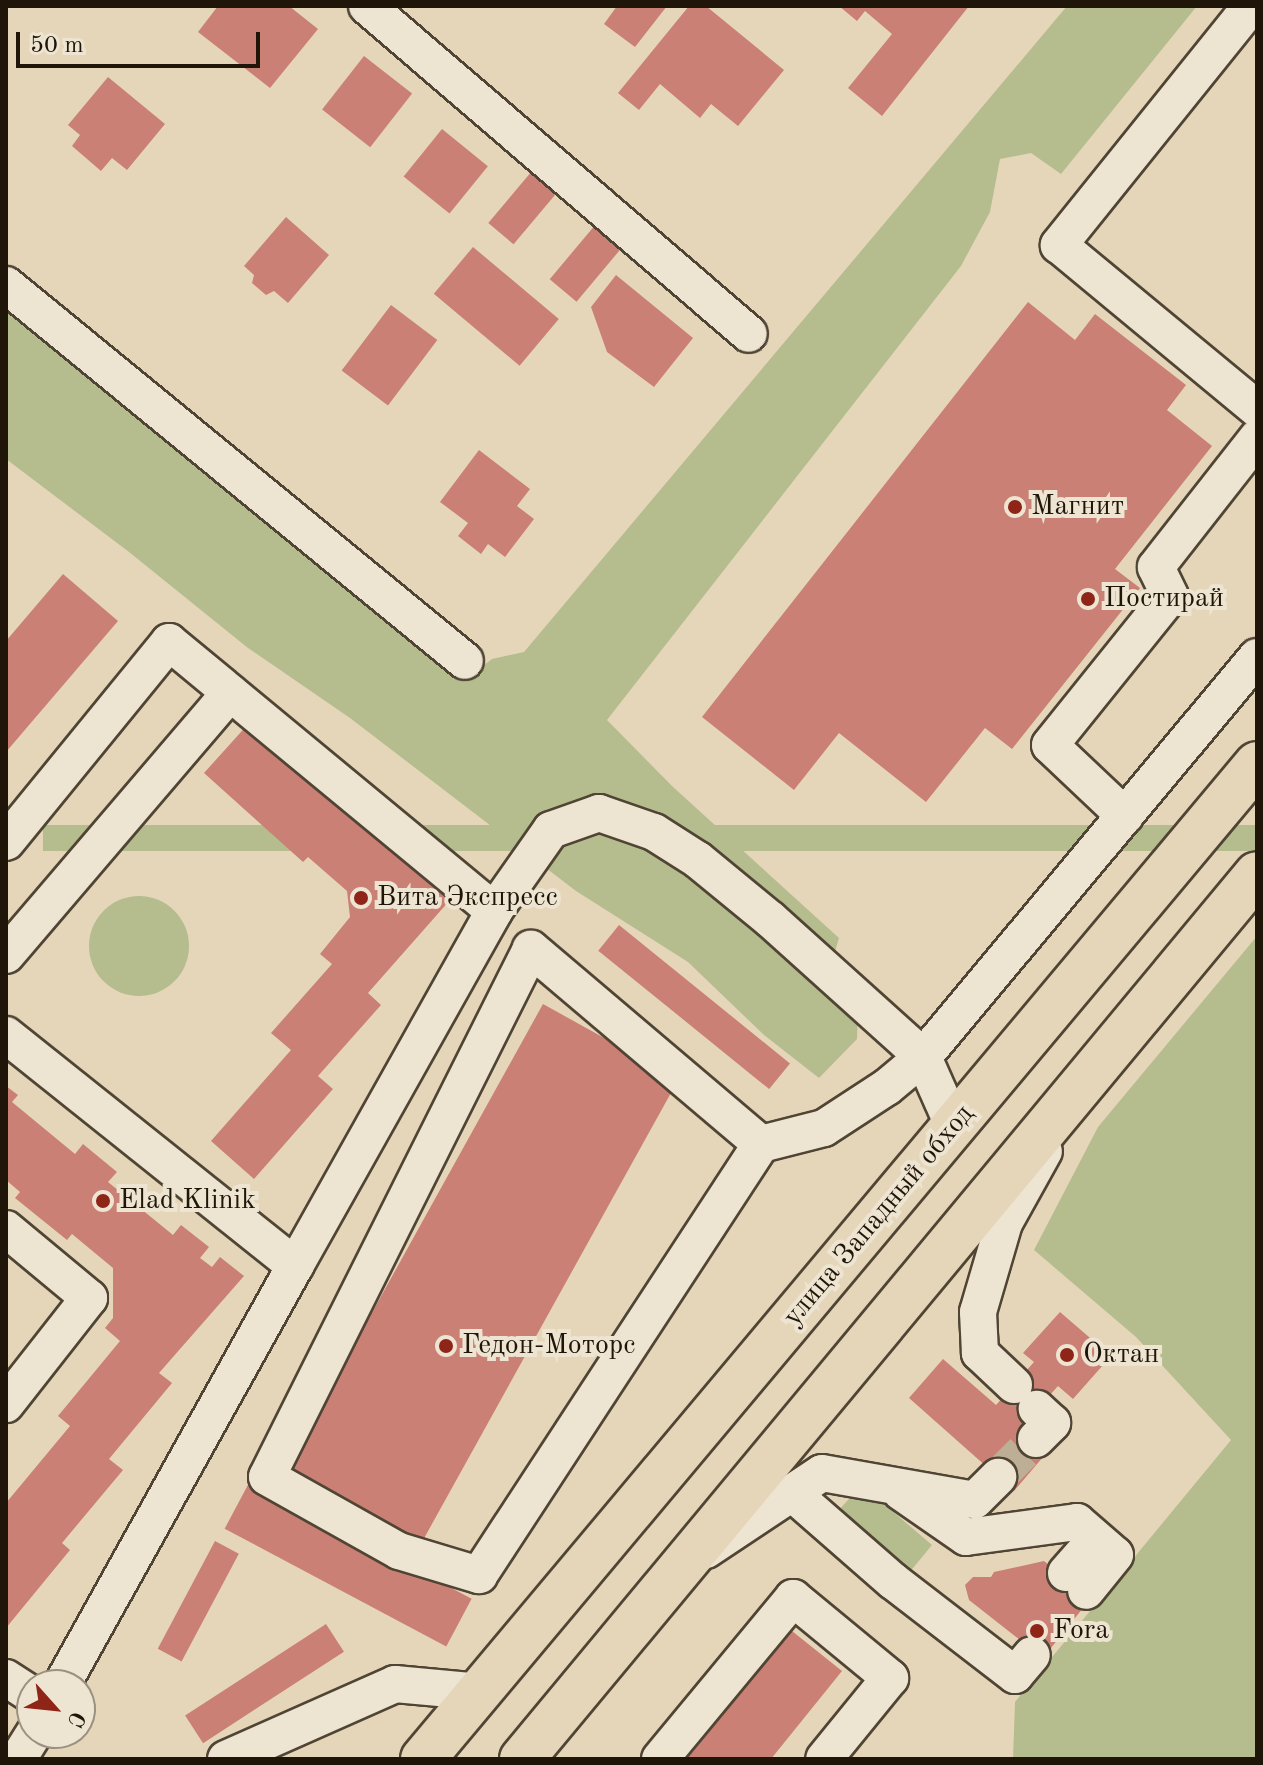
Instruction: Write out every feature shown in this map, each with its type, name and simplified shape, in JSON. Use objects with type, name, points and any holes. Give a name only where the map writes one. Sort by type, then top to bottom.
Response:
[{"type":"main road","name":"улица Западный обход","points":[[423,1759],[1257,764]]},
{"type":"main road","points":[[522,1759],[1257,874]]},
{"type":"street","points":[[367,6],[749,334]]},
{"type":"street","points":[[1251,6],[1059,245],[1257,409]]},
{"type":"street","points":[[6,285],[465,661]]},
{"type":"street","points":[[1125,816],[1050,745],[1170,596],[1156,567],[1257,438]]},
{"type":"street","points":[[6,842],[169,642],[494,911]]},
{"type":"street","points":[[761,1144],[531,949],[267,1477],[399,1551],[479,1575],[761,1144],[824,1128],[887,1087],[923,1057],[1257,657]]},
{"type":"street","points":[[6,955],[230,693]]},
{"type":"street","points":[[71,1669],[494,911],[551,830],[599,813],[654,832],[698,860],[923,1057],[954,1127]]},
{"type":"street","points":[[6,1035],[295,1266]]},
{"type":"street","points":[[1029,1411],[980,1353],[978,1312],[1004,1223],[1083,1083]]},
{"type":"street","points":[[6,1229],[89,1298],[6,1404]]},
{"type":"street","points":[[681,1567],[822,1473],[975,1500],[998,1477]]},
{"type":"street","points":[[890,1485],[966,1537],[1077,1522],[1115,1555],[1076,1582]]},
{"type":"street","points":[[792,1493],[893,1581],[1011,1650]]},
{"type":"street","points":[[660,1759],[793,1598],[890,1678],[824,1759]]},
{"type":"street","points":[[226,1759],[395,1684],[491,1680]]},
{"type":"green space","points":[[1067,6],[1197,6],[1061,174],[1031,153],[1000,159],[990,212],[961,266],[607,720],[672,786],[839,938],[826,982],[858,1016],[857,1039],[819,1078],[764,1035],[688,962],[576,891],[350,718],[248,648],[129,552],[6,459],[6,307],[463,681],[492,659],[524,652]]},
{"type":"green space","points":[[43,825],[1257,825],[1257,851],[43,851]]},
{"type":"green space","points":[[139,896],[167,904],[181,918],[189,946],[181,974],[167,988],[139,996],[111,988],[97,974],[89,946],[97,918],[111,904]]},
{"type":"green space","points":[[1257,936],[1257,1759],[1013,1759],[1015,1702],[1231,1440],[1136,1337],[1034,1250],[1098,1127]]},
{"type":"green space","points":[[849,1499],[870,1499],[884,1504],[932,1545],[904,1579],[837,1512]]},
{"type":"building","points":[[218,6],[289,6],[318,29],[270,88],[198,32]]},
{"type":"building","points":[[617,6],[667,6],[635,47],[604,24]]},
{"type":"building","points":[[689,6],[706,6],[784,70],[738,126],[711,104],[700,118],[660,84],[639,110],[618,93]]},
{"type":"building","points":[[839,6],[969,6],[882,116],[848,88],[892,34],[865,11],[857,21]]},
{"type":"building","points":[[364,56],[412,94],[370,147],[322,110]]},
{"type":"building","points":[[108,77],[165,124],[127,170],[112,158],[101,171],[72,146],[80,135],[68,125]]},
{"type":"building","points":[[442,129],[488,166],[449,214],[404,176]]},
{"type":"building","points":[[532,171],[557,192],[514,244],[488,223]]},
{"type":"building","points":[[286,217],[329,255],[288,303],[274,291],[266,295],[252,283],[254,275],[244,266]]},
{"type":"building","points":[[596,224],[623,246],[577,302],[550,279]]},
{"type":"building","points":[[473,247],[559,319],[520,366],[434,294]]},
{"type":"building","points":[[616,275],[693,338],[654,387],[607,352],[591,307]]},
{"type":"building","name":"Магнит","points":[[1028,302],[1075,340],[1095,314],[1186,385],[1167,410],[1212,446],[1115,569],[1140,588],[1012,749],[985,728],[926,802],[839,733],[794,790],[702,717]]},
{"type":"building","points":[[391,305],[437,340],[388,405],[342,370]]},
{"type":"building","points":[[479,450],[530,489],[517,506],[534,519],[505,557],[488,544],[481,554],[458,536],[468,523],[440,502]]},
{"type":"building","points":[[63,574],[118,621],[6,752],[6,641]]},
{"type":"building","points":[[250,722],[450,900],[368,993],[381,1005],[318,1076],[333,1089],[254,1179],[211,1141],[291,1050],[271,1033],[332,964],[320,954],[350,917],[347,891],[308,857],[303,862],[204,773]]},
{"type":"building","points":[[619,925],[790,1063],[769,1089],[598,951]]},
{"type":"building","points":[[543,1004],[679,1079],[420,1546],[284,1471]]},
{"type":"building","points":[[6,1086],[18,1095],[12,1102],[75,1154],[83,1144],[117,1172],[108,1182],[173,1235],[181,1225],[209,1247],[200,1258],[212,1267],[220,1257],[244,1276],[159,1373],[172,1383],[109,1459],[123,1470],[62,1543],[70,1550],[6,1628],[6,1503],[70,1426],[58,1416],[120,1341],[105,1328],[113,1318],[113,1268],[72,1234],[67,1240],[15,1198],[20,1192],[6,1180]]},
{"type":"building","points":[[1060,1312],[1111,1356],[1073,1399],[1058,1386],[1022,1426],[1049,1450],[1014,1491],[909,1398],[943,1359],[996,1405],[1034,1362],[1023,1353]]},
{"type":"building","points":[[250,1481],[472,1599],[446,1647],[225,1529]]},
{"type":"building","points":[[215,1541],[239,1554],[182,1661],[158,1649]]},
{"type":"building","name":"Fora","points":[[1044,1561],[1091,1598],[1043,1658],[969,1600],[965,1585],[973,1577],[991,1577],[994,1572]]},
{"type":"building","points":[[326,1624],[344,1652],[203,1743],[185,1715]]},
{"type":"building","points":[[787,1627],[842,1671],[771,1759],[682,1759]]},
{"type":"tunnel","points":[[998,1477],[1036,1439]]},
{"type":"place","name":"Магнит","points":[[1015,507]]},
{"type":"place","name":"Постирай","points":[[1088,599]]},
{"type":"place","name":"Вита Экспресс","points":[[361,898]]},
{"type":"place","name":"Elad Klinik","points":[[103,1201]]},
{"type":"place","name":"Гедон-Моторс","points":[[446,1346]]},
{"type":"place","name":"Октан","points":[[1067,1355]]},
{"type":"place","name":"Fora","points":[[1037,1631]]}]
